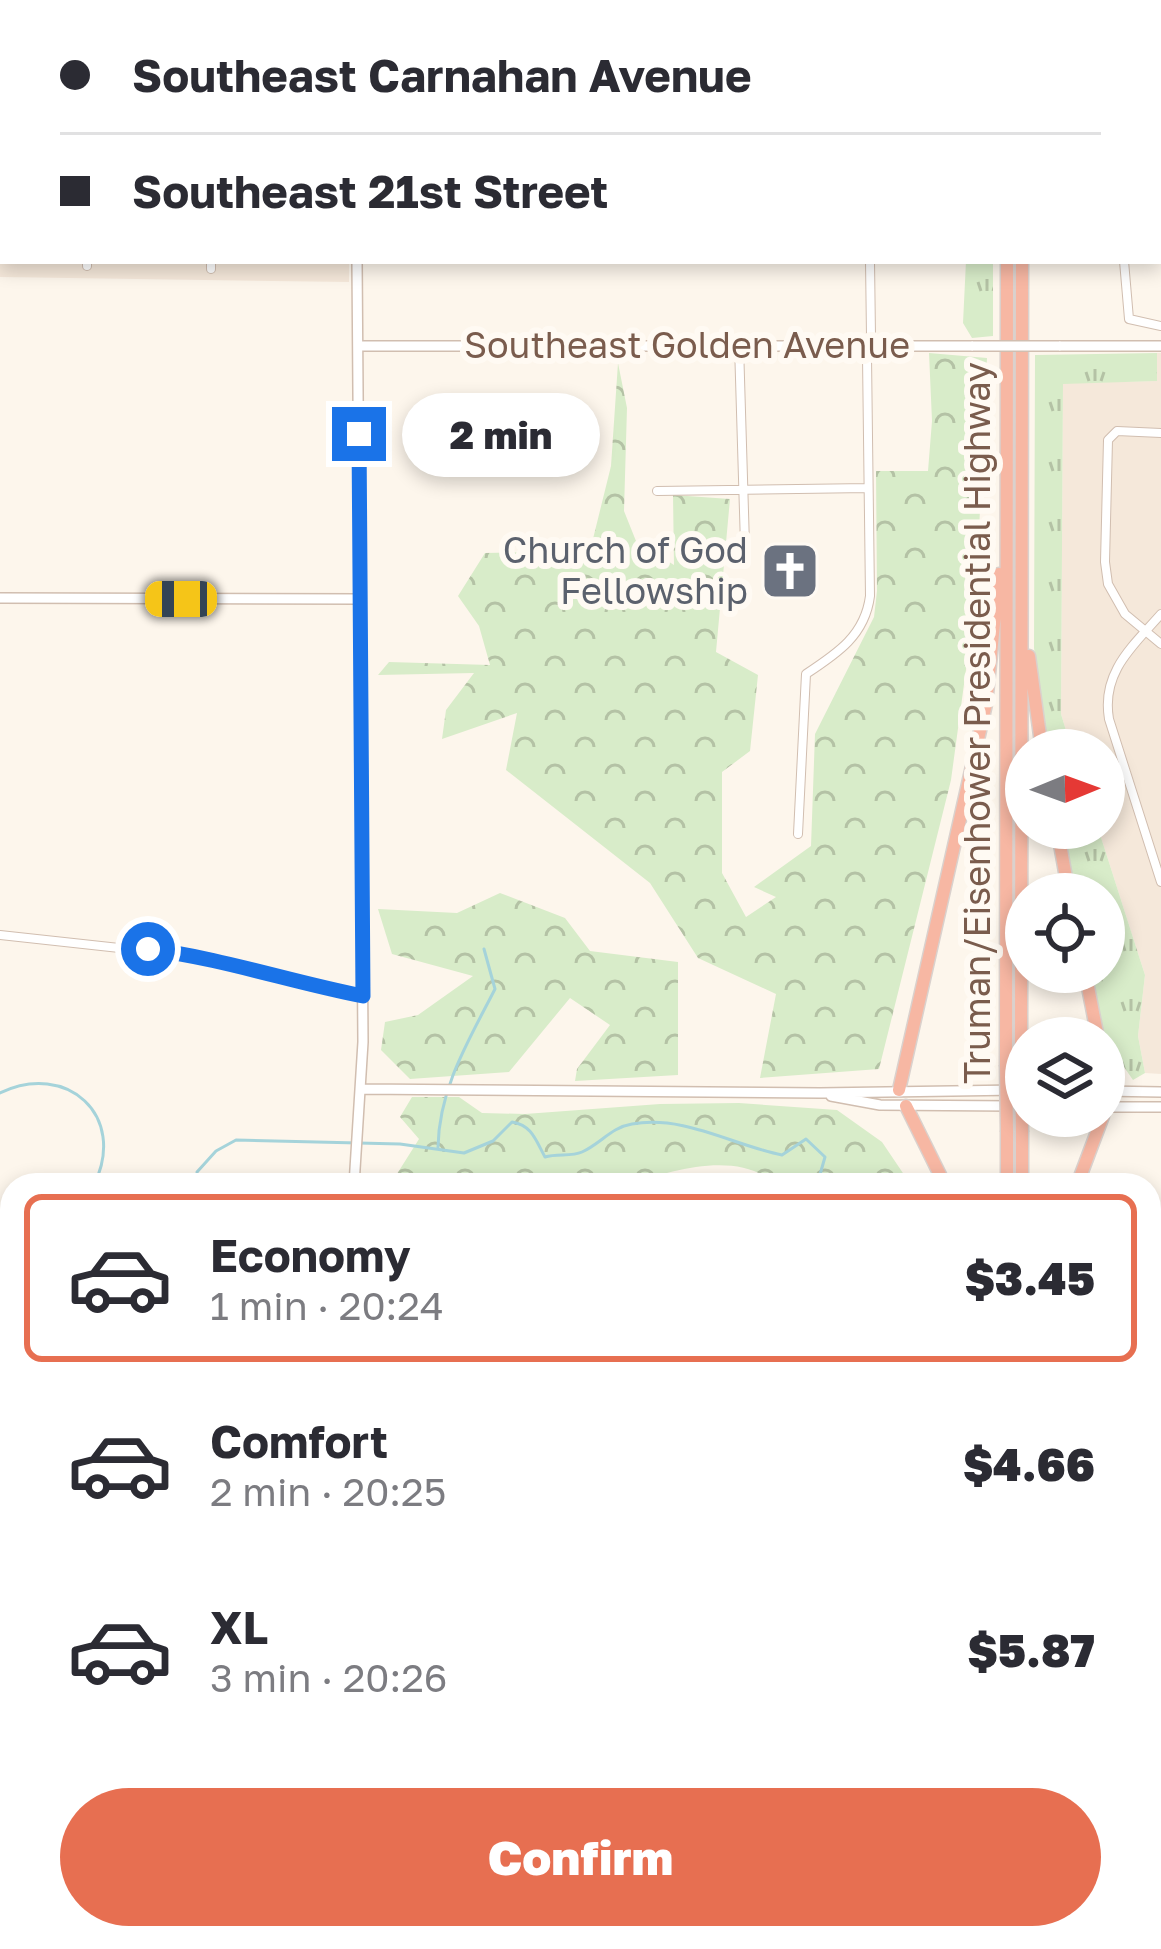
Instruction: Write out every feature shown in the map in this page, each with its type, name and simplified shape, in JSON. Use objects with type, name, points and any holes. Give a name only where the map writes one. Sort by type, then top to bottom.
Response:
[{"type":"highway","name":"Truman/Eisenhower Presidential Highway","points":[[1007,264],[1013,1017]]},
{"type":"highway","name":"Truman/Eisenhower Presidential Highway","points":[[1015,1017],[1022,264]]},
{"type":"highway","points":[[899,1090],[986,704],[1007,475]]},
{"type":"highway","points":[[1022,570],[1039,729]]},
{"type":"highway","points":[[906,1106],[939,1173]]},
{"type":"highway","name":"Truman/Eisenhower Presidential Highway","points":[[1008,1173],[1013,1137]]},
{"type":"highway","name":"Truman/Eisenhower Presidential Highway","points":[[1015,1137],[1020,1173]]},
{"type":"highway","points":[[1081,1173],[1094,1137]]},
{"type":"street","points":[[354,1173],[363,996],[357,264]]},
{"type":"street","points":[[798,834],[806,674],[848,643],[867,622],[870,264]]},
{"type":"street","points":[[1125,264],[1129,319],[1161,326]]},
{"type":"street","points":[[739,345],[745,545]]},
{"type":"street","name":"Southeast Golden Avenue","points":[[358,346],[1161,346]]},
{"type":"street","points":[[1161,433],[1117,431],[1108,442],[1106,576],[1117,603],[1161,644]]},
{"type":"street","points":[[657,491],[868,488]]},
{"type":"street","points":[[0,598],[361,599]]},
{"type":"street","points":[[1161,614],[1114,669],[1108,709],[1161,882]]},
{"type":"street","points":[[0,935],[212,958],[363,996]]},
{"type":"street","points":[[361,1090],[1005,1090]]},
{"type":"street","points":[[899,1090],[906,1106]]},
{"type":"street","points":[[1125,1091],[1161,1092]]},
{"type":"street","points":[[820,1093],[906,1106],[1005,1106]]},
{"type":"street","points":[[1125,1109],[1161,1107]]},
{"type":"shaded area","points":[[0,264],[349,264],[349,282],[0,277]]},
{"type":"shaded area","points":[[1157,353],[1161,353],[1161,1074],[1145,1073],[1138,1036],[1145,975],[1125,912],[1125,873],[1112,873],[1105,849],[1125,849],[1125,729],[1066,729],[1061,714],[1063,383],[1157,381]]},
{"type":"green space","points":[[966,264],[993,264],[993,336],[972,338],[963,323]]},
{"type":"green space","points":[[929,353],[987,358],[976,596],[951,780],[879,1069],[760,1078],[776,994],[698,958],[650,883],[506,770],[517,713],[442,739],[446,710],[474,673],[378,675],[389,662],[490,665],[479,626],[458,596],[485,553],[590,551],[611,466],[618,363],[627,408],[624,511],[636,541],[674,565],[673,495],[730,499],[716,652],[758,675],[750,751],[722,772],[722,873],[746,917],[776,897],[754,887],[811,846],[815,734],[874,617],[876,471],[928,471]]},
{"type":"green space","points":[[1157,353],[1157,381],[1063,384],[1061,714],[1066,729],[1044,729],[1034,648],[1035,355]]},
{"type":"green space","points":[[1067,849],[1105,849],[1112,873],[1072,873]]},
{"type":"green space","points":[[500,893],[565,918],[590,951],[678,962],[678,1075],[575,1081],[577,1069],[610,1025],[570,998],[509,1072],[410,1079],[381,1050],[385,1022],[418,1015],[473,976],[392,954],[378,909],[457,913]]},
{"type":"green space","points":[[1125,912],[1145,975],[1138,1036],[1145,1073],[1133,1080],[1125,1068],[1125,1017],[1100,1017],[1095,993],[1125,993]]},
{"type":"green space","points":[[412,1097],[459,1097],[482,1113],[739,1103],[837,1110],[882,1142],[903,1173],[758,1173],[726,1165],[666,1173],[398,1173],[419,1139],[400,1117]]},
{"type":"waterway","points":[[438,1147],[450,1085],[495,989],[484,949]]},
{"type":"waterway","points":[[0,1093],[47,1084],[84,1101],[97,1117],[103,1137],[98,1173]]},
{"type":"waterway","points":[[197,1173],[216,1151],[236,1140],[400,1144],[464,1153],[493,1141],[512,1122],[529,1130],[545,1157],[578,1153],[625,1126],[652,1122],[690,1127],[782,1155],[806,1139],[825,1157],[820,1173]]},
{"type":"place","name":"Church of God Fellowship","points":[[790,571]]},
{"type":"route","points":[[148,949],[212,958],[363,996],[359,434]]}]
